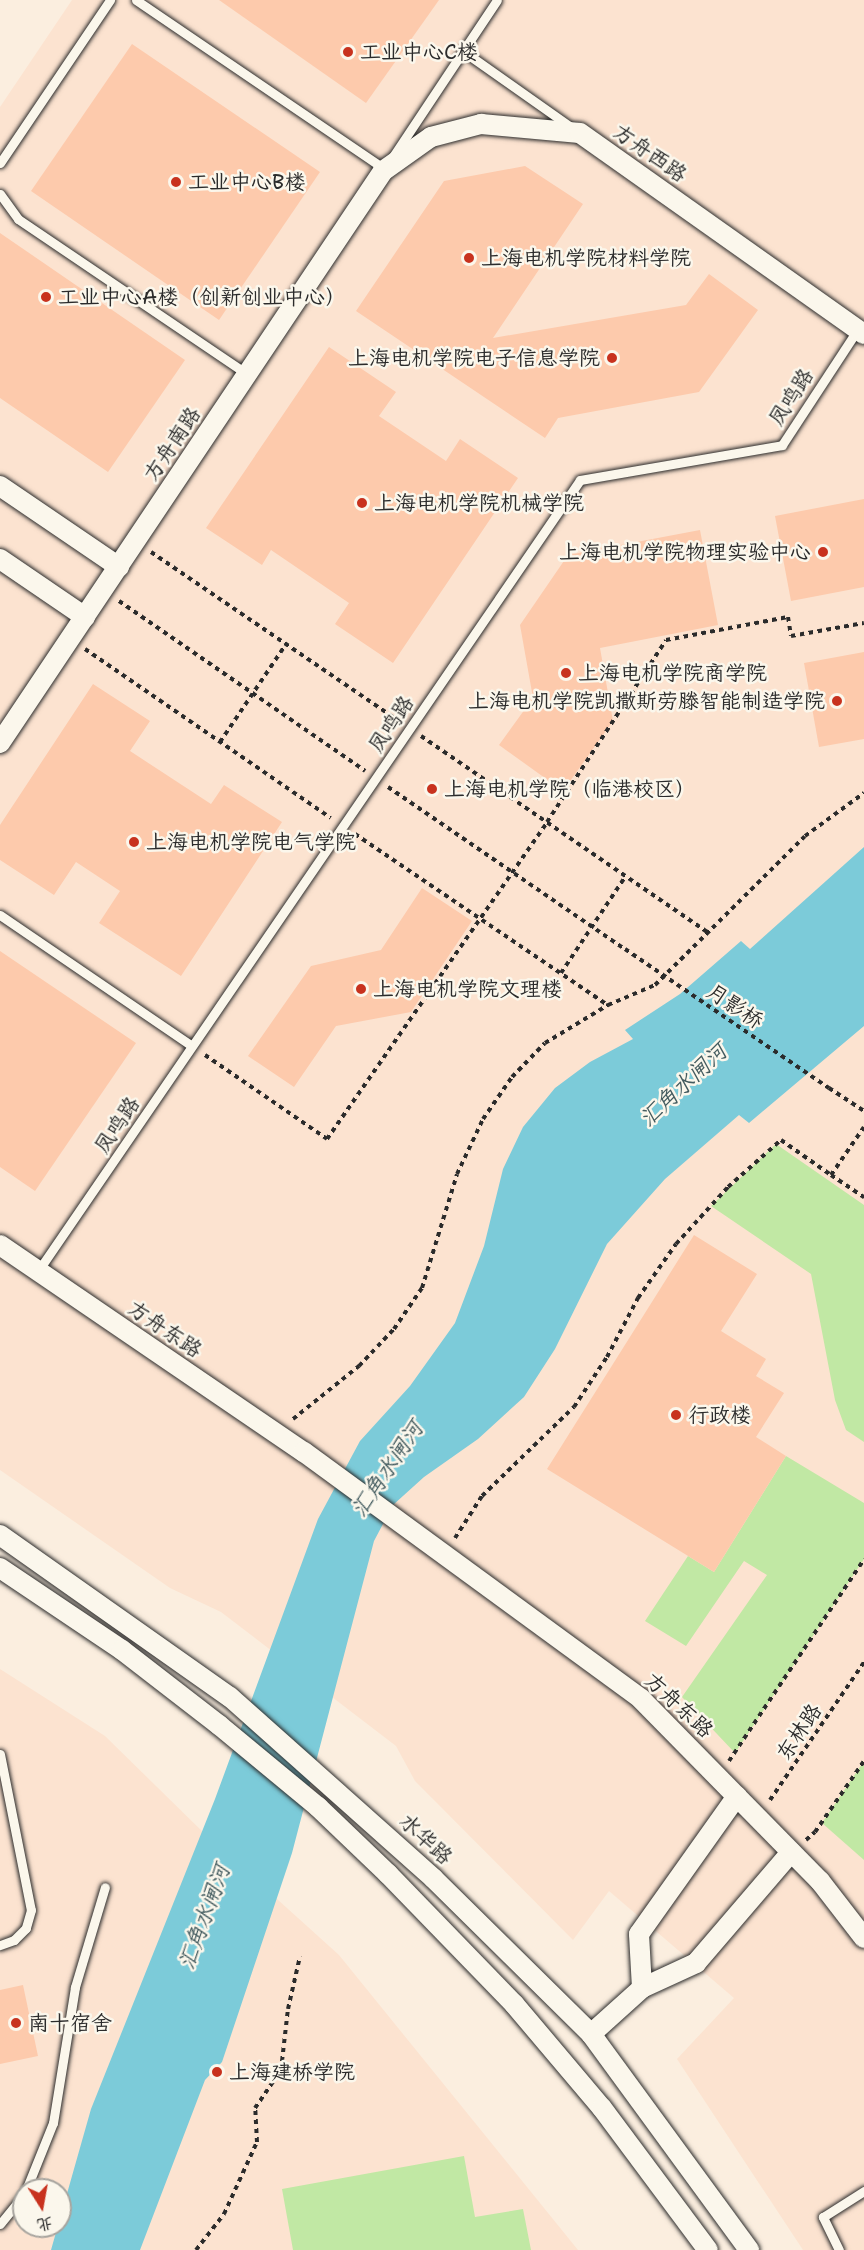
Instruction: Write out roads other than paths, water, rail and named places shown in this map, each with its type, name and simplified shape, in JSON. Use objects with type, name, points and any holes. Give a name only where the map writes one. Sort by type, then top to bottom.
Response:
[{"type":"street","name":"方舟西路","points":[[383,171],[431,137],[481,124],[580,133],[861,332]]},
{"type":"street","name":"方舟南路","points":[[0,743],[383,171]]},
{"type":"street","points":[[0,486],[120,567]]},
{"type":"street","points":[[0,559],[85,617]]},
{"type":"street","name":"方舟东路","points":[[0,1245],[304,1452],[430,1541],[641,1699],[791,1852],[864,1938]]},
{"type":"street","name":"水华路","points":[[0,1535],[230,1696],[326,1778],[591,2034],[749,2250]]},
{"type":"street","points":[[0,1568],[122,1650],[219,1725],[318,1807],[514,2004],[602,2108],[708,2250]]},
{"type":"street","points":[[642,1988],[639,1934],[737,1796]]},
{"type":"street","points":[[591,2034],[642,1988],[696,1963],[791,1852]]},
{"type":"lane","points":[[0,163],[110,0]]},
{"type":"lane","points":[[136,0],[383,171],[497,0]]},
{"type":"lane","points":[[463,51],[580,133]]},
{"type":"lane","points":[[0,194],[18,219],[248,374]]},
{"type":"lane","name":"凤鸣路","points":[[38,1271],[580,480],[782,445],[861,332]]},
{"type":"lane","points":[[0,915],[192,1046]]},
{"type":"lane","points":[[0,1754],[4,1800],[31,1910],[26,1928],[14,1940],[0,1945]]},
{"type":"lane","points":[[31,2178],[53,2123],[75,1987],[105,1887]]},
{"type":"lane","points":[[839,2250],[823,2217],[864,2191]]},
{"type":"lane","points":[[0,2224],[12,2209]]},
{"type":"water","name":"汇角水闸河","points":[[864,847],[864,1026],[749,1123],[739,1115],[665,1179],[607,1244],[555,1349],[524,1397],[478,1439],[424,1477],[393,1505],[374,1541],[292,1853],[222,2062],[205,2080],[140,2250],[51,2250],[54,2238],[72,2238],[71,2178],[91,2109],[215,1799],[318,1519],[360,1441],[410,1386],[455,1323],[484,1246],[503,1169],[523,1127],[555,1088],[590,1062],[633,1039],[625,1030],[680,994],[741,941],[750,949]]},
{"type":"place","name":"工业中心C楼","points":[[348,52]]},
{"type":"place","name":"工业中心B楼","points":[[176,182]]},
{"type":"place","name":"上海电机学院材料学院","points":[[469,258]]},
{"type":"place","name":"工业中心A楼（创新创业中心）","points":[[46,297]]},
{"type":"place","name":"上海电机学院电子信息学院","points":[[612,358]]},
{"type":"place","name":"上海电机学院机械学院","points":[[362,503]]},
{"type":"place","name":"上海电机学院物理实验中心","points":[[823,552]]},
{"type":"place","name":"上海电机学院商学院","points":[[566,673]]},
{"type":"place","name":"上海电机学院凯撒斯劳滕智能制造学院","points":[[837,701]]},
{"type":"place","name":"上海电机学院（临港校区）","points":[[432,789]]},
{"type":"place","name":"上海电机学院电气学院","points":[[134,842]]},
{"type":"place","name":"上海电机学院文理楼","points":[[361,989]]},
{"type":"place","name":"行政楼","points":[[676,1415]]},
{"type":"place","name":"南十宿舍","points":[[16,2023]]},
{"type":"place","name":"上海建桥学院","points":[[217,2072]]}]
